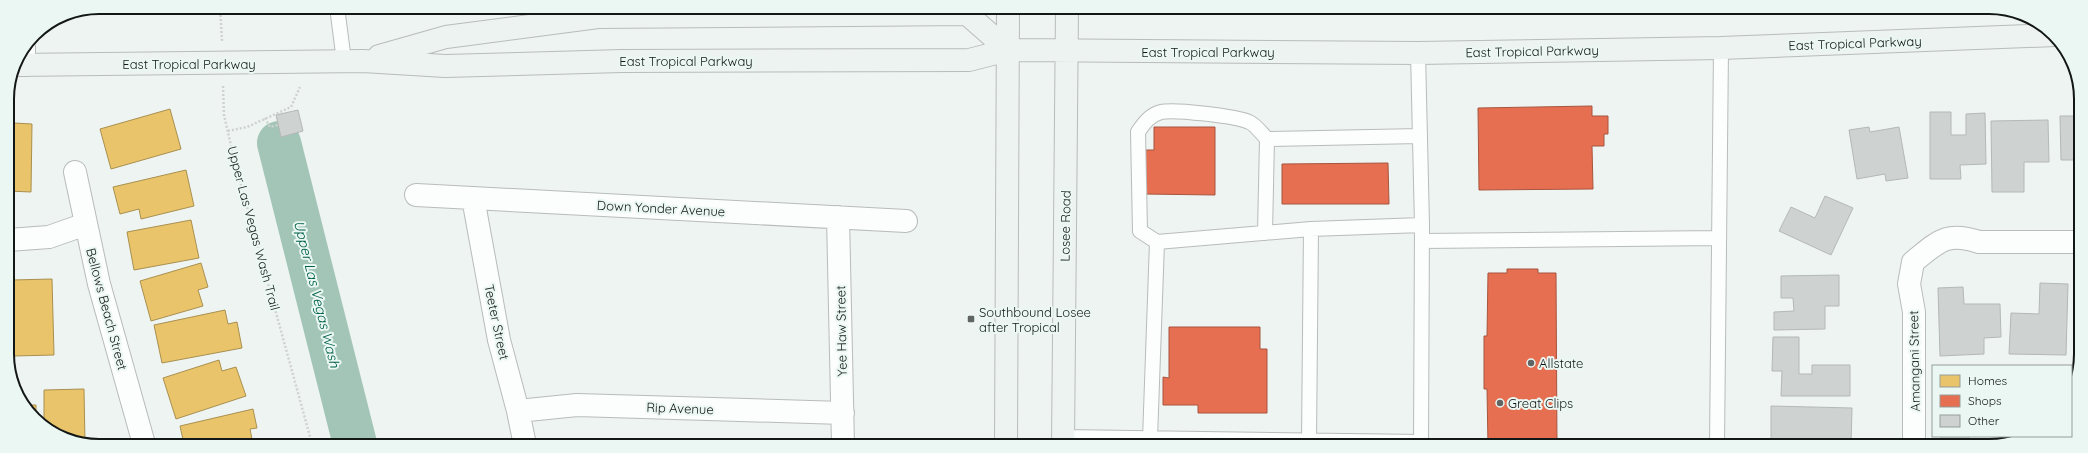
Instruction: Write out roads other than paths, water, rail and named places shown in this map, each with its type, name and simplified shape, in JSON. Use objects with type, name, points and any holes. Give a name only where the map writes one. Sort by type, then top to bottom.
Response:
[{"type":"main road","name":"East Tropical Parkway","points":[[353,61],[446,37],[598,16],[666,14]]},
{"type":"main road","name":"East Tropical Parkway","points":[[967,14],[1008,50]]},
{"type":"main road","points":[[1006,439],[1008,14]]},
{"type":"main road","name":"Losee Road","points":[[1063,439],[1067,14]]},
{"type":"main road","name":"East Tropical Parkway","points":[[24,59],[223,64],[353,61],[446,66],[622,61],[969,60],[1008,50],[1418,53],[1722,48],[2045,35]]},
{"type":"street","name":"Bellows Beach Street","points":[[75,172],[99,284],[143,439]]},
{"type":"street","name":"Down Yonder Avenue","points":[[416,195],[906,221]]},
{"type":"street","name":"Teeter Street","points":[[473,198],[499,340],[518,411],[523,439]]},
{"type":"street","name":"Yee Haw Street","points":[[838,217],[843,439]]},
{"type":"street","points":[[14,240],[49,237],[86,224]]},
{"type":"street","name":"Amangani Street","points":[[1914,439],[1914,312],[1909,284],[1913,262],[1939,241],[1949,237],[1963,237],[1979,242],[2074,242]]},
{"type":"street","name":"Rip Avenue","points":[[518,411],[577,405],[842,413]]},
{"type":"lane","points":[[339,14],[353,61]]},
{"type":"lane","points":[[1717,439],[1722,48]]},
{"type":"lane","points":[[1418,53],[1422,225],[1421,439]]},
{"type":"lane","points":[[1420,136],[1267,139],[1250,122],[1232,118],[1170,111],[1159,112],[1146,120],[1138,132],[1140,231],[1157,242],[1311,229],[1422,225]]},
{"type":"lane","points":[[1265,233],[1267,139]]},
{"type":"lane","points":[[1309,439],[1311,229]]},
{"type":"lane","points":[[1422,241],[1719,238]]},
{"type":"lane","points":[[1150,439],[1157,242]]},
{"type":"waterway","name":"Upper Las Vegas Wash","points":[[279,143],[354,439]]},
{"type":"place","name":"Southbound Losee after Tropical","points":[[971,319]]},
{"type":"place","name":"Allstate","points":[[1531,363]]},
{"type":"place","name":"Great Clips","points":[[1500,403]]}]
